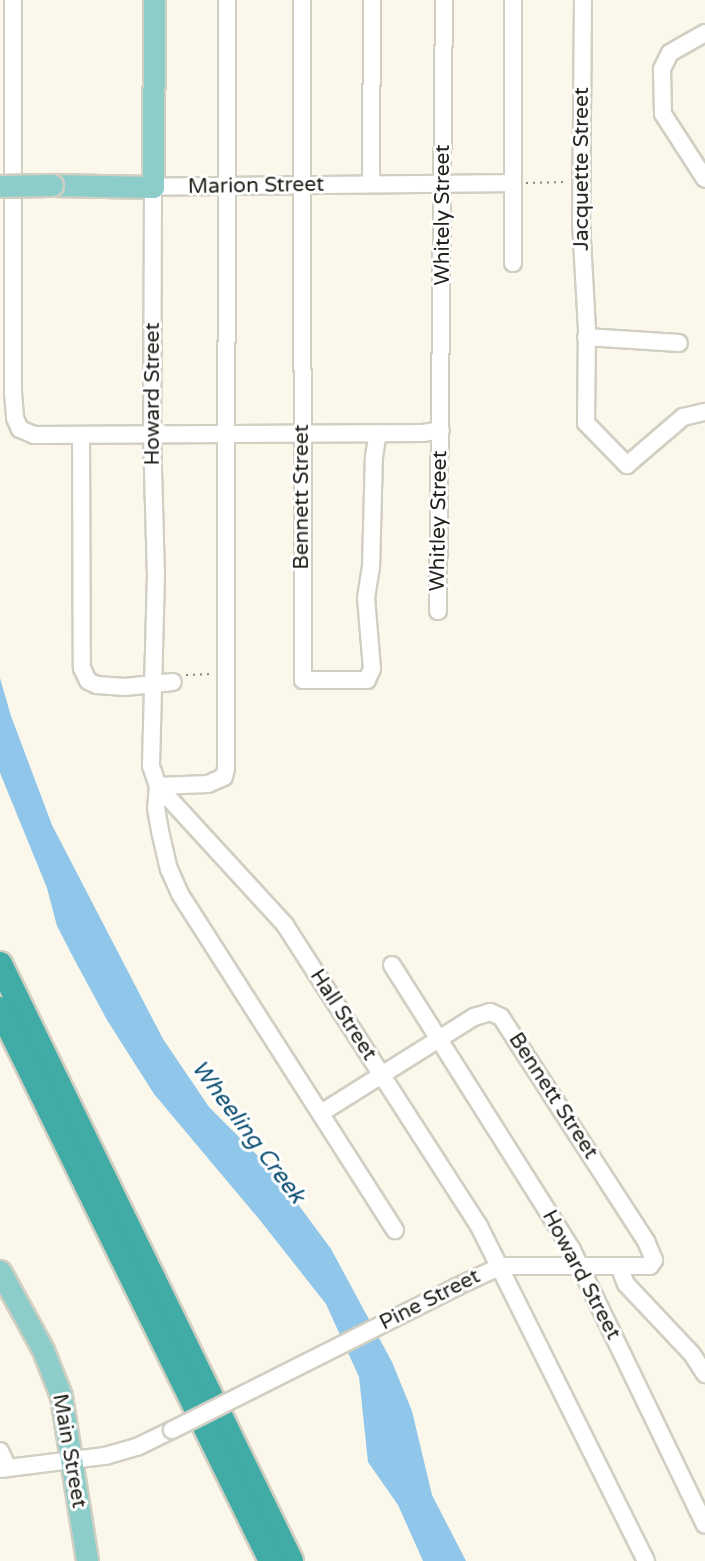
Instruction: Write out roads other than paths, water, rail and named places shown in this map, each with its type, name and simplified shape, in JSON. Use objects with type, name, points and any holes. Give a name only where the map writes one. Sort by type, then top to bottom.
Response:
[{"type":"highway","points":[[0,964],[291,1561]]},
{"type":"highway","points":[[0,1009],[271,1561]]},
{"type":"main road","name":"Howard Street","points":[[153,187],[154,0]]},
{"type":"main road","name":"Marion Street","points":[[0,186],[153,187]]},
{"type":"main road","name":"Main Street","points":[[0,1271],[55,1376],[73,1461],[87,1561]]},
{"type":"street","points":[[13,0],[13,365],[15,418],[20,429],[34,435],[302,434],[441,430]]},
{"type":"street","points":[[158,786],[208,784],[224,777],[227,674],[227,0]]},
{"type":"street","name":"Bennett Street","points":[[302,0],[303,680],[367,680],[373,663],[366,598],[371,568],[374,457],[378,433]]},
{"type":"street","points":[[371,184],[372,0]]},
{"type":"street","name":"Whitely Street","points":[[441,430],[444,0]]},
{"type":"street","points":[[513,0],[513,263]]},
{"type":"street","name":"Jacquette Street","points":[[583,0],[581,182],[586,423],[627,465],[683,418],[705,412]]},
{"type":"street","points":[[705,33],[670,53],[664,62],[663,114],[705,179]]},
{"type":"street","name":"Marion Street","points":[[153,187],[513,183]]},
{"type":"street","name":"Howard Street","points":[[153,187],[152,434],[156,574],[151,766],[158,786],[156,808],[160,831],[176,887],[244,998],[395,1230]]},
{"type":"street","points":[[586,337],[679,343]]},
{"type":"street","name":"Whitley Street","points":[[438,611],[441,430]]},
{"type":"street","points":[[81,435],[82,668],[88,681],[97,685],[125,687],[175,679]]},
{"type":"street","name":"Hall Street","points":[[158,786],[285,925],[382,1075],[501,1266],[646,1561]]},
{"type":"street","name":"Howard Street","points":[[392,965],[572,1250],[705,1525]]},
{"type":"street","name":"Bennett Street","points":[[321,1113],[461,1025],[482,1013],[495,1013],[501,1017],[629,1214]]},
{"type":"street","name":"Pine Street","points":[[4,1469],[120,1452],[172,1430],[501,1266],[650,1266],[654,1261],[646,1241],[629,1214]]},
{"type":"street","points":[[620,1266],[626,1284],[703,1368]]},
{"type":"street","points":[[0,1451],[4,1469]]},
{"type":"water","points":[[0,678],[11,716],[52,825],[163,1039],[209,1107],[275,1173],[331,1249],[392,1362],[412,1411],[432,1495],[466,1561],[423,1561],[398,1505],[368,1462],[359,1377],[326,1304],[154,1094],[107,1020],[73,957],[57,926],[47,888],[0,773]]},
{"type":"water label","name":"Wheeling Creek","points":[[248,1132]]}]
